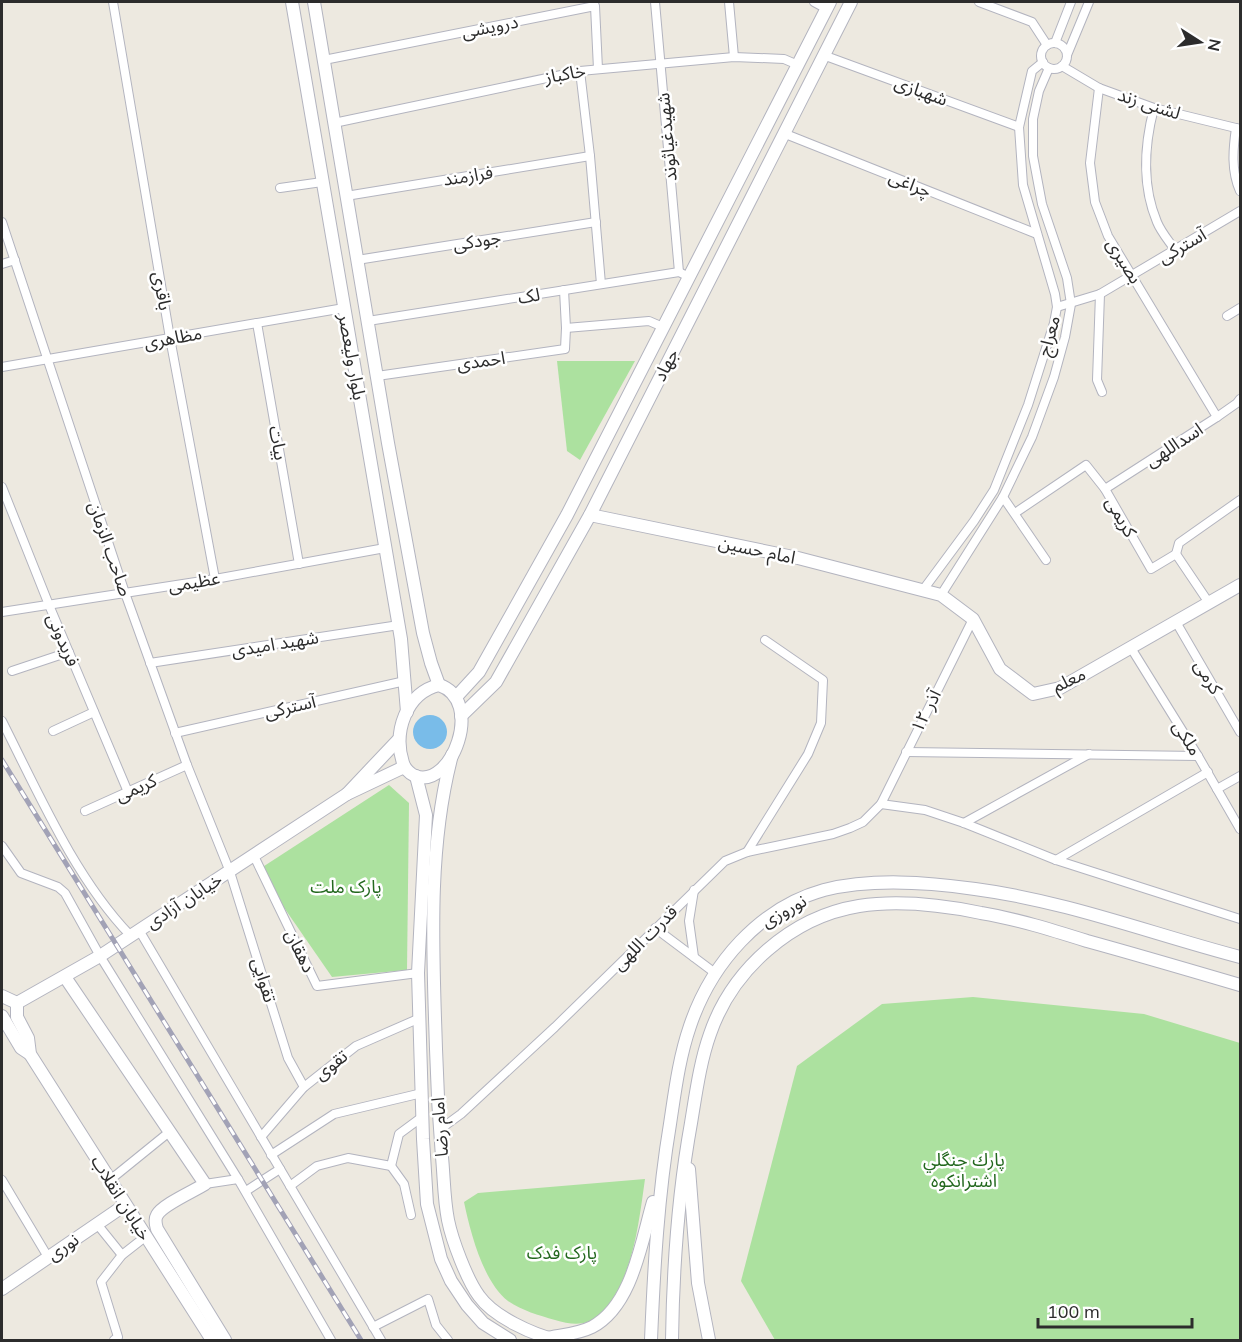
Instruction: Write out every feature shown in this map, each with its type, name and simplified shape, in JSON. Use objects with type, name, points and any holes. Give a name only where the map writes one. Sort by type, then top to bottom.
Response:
[{"type":"main road","name":"بلوار ولیعصر","points":[[292,2],[399,625],[407,712]]},
{"type":"main road","name":"بلوار ولیعصر","points":[[314,2],[423,633],[439,685]]},
{"type":"main road","name":"جهاد","points":[[461,716],[496,682],[590,515],[851,2]]},
{"type":"main road","name":"جهاد","points":[[457,696],[479,672],[567,515],[663,327],[684,275],[720,217],[829,5]]},
{"type":"main road","points":[[322,182],[343,178]]},
{"type":"main road","points":[[720,217],[737,226]]},
{"type":"main road","points":[[635,382],[652,393]]},
{"type":"main road","name":"امام حسین","points":[[590,515],[798,558],[923,590]]},
{"type":"main road","name":"معلم","points":[[923,590],[941,595],[973,619],[1000,669],[1033,694],[1060,688],[1240,585]]},
{"type":"main road","points":[[401,639],[423,633]]},
{"type":"main road","points":[[479,672],[496,682]]},
{"type":"main road","points":[[347,794],[399,739],[407,712],[418,696],[429,688],[439,685],[449,688],[457,696],[461,716],[459,740],[443,767],[432,776],[422,778],[412,775],[404,766],[399,739]]},
{"type":"main road","points":[[430,859],[452,755]]},
{"type":"main road","points":[[347,794],[404,766]]},
{"type":"main road","points":[[416,776],[424,799],[430,859]]},
{"type":"main road","name":"خیابان آزادی","points":[[17,1004],[100,956],[347,794]]},
{"type":"main road","name":"امام رضا","points":[[430,859],[418,973],[427,1204],[441,1259],[451,1281],[467,1305],[483,1323],[510,1341]]},
{"type":"main road","name":"امام رضا","points":[[430,859],[439,1130],[448,1222],[468,1276],[479,1296],[491,1308],[515,1324],[552,1339]]},
{"type":"main road","name":"نوروزی","points":[[651,1341],[661,1175],[680,1063],[690,1026],[703,995],[732,950],[752,929],[775,912],[797,900],[835,888],[891,882],[975,889],[1036,900],[1240,957]]},
{"type":"main road","name":"نوروزی","points":[[672,1341],[673,1274],[678,1211],[687,1145],[701,1068],[710,1034],[722,1007],[750,966],[791,932],[831,913],[859,906],[896,904],[935,906],[1034,925],[1240,985]]},
{"type":"main road","points":[[65,977],[168,1133],[205,1184]]},
{"type":"main road","points":[[2,996],[17,1004]]},
{"type":"main road","name":"خیابان انقلاب","points":[[17,1004],[17,1017],[27,1038],[30,1054],[212,1341]]},
{"type":"main road","name":"خیابان انقلاب","points":[[2,1016],[21,1048],[30,1054]]},
{"type":"main road","points":[[687,1145],[698,1283],[708,1341]]},
{"type":"main road","points":[[552,1339],[593,1326],[610,1314],[617,1305],[630,1279],[661,1175]]},
{"type":"main road","name":"خیابان انقلاب","points":[[205,1184],[157,1214],[155,1222],[157,1229],[225,1341]]},
{"type":"main road","name":"نوری","points":[[2,1289],[125,1205]]},
{"type":"street","name":"باقری","points":[[113,2],[170,338],[215,579]]},
{"type":"street","name":"شهید‌غیاثوند","points":[[655,2],[684,275]]},
{"type":"street","points":[[729,2],[734,57]]},
{"type":"street","points":[[814,2],[829,5]]},
{"type":"street","points":[[979,2],[1032,22],[1051,44],[1061,45],[1067,55]]},
{"type":"street","points":[[1071,2],[1051,44],[1041,54],[1046,65],[1054,69],[1062,66],[1066,61],[1089,2]]},
{"type":"street","name":"درویشی","points":[[324,60],[595,6],[597,69]]},
{"type":"street","name":"شهبازی","points":[[823,55],[1019,127]]},
{"type":"street","name":"خاکباز","points":[[334,123],[580,70],[734,57],[784,59],[798,65]]},
{"type":"street","name":"معراج","points":[[923,590],[994,490],[1028,405],[1054,323],[1057,307],[1055,294],[1023,185],[1019,127],[1032,71],[1046,65]]},
{"type":"street","name":"معراج","points":[[941,595],[1004,497],[1032,437],[1054,377],[1065,337],[1071,304],[1067,278],[1042,204],[1033,156],[1033,119],[1046,65]]},
{"type":"street","name":"لشنی زند","points":[[1062,66],[1099,88],[1154,108],[1238,128]]},
{"type":"street","points":[[580,70],[601,284]]},
{"type":"street","name":"بصیری","points":[[1099,88],[1090,163],[1095,202],[1108,236],[1217,417]]},
{"type":"street","points":[[1154,108],[1147,135],[1147,190],[1158,224],[1175,250]]},
{"type":"street","points":[[1238,128],[1232,150],[1240,191]]},
{"type":"street","name":"چراغی","points":[[783,133],[1037,234]]},
{"type":"street","name":"فرازمند","points":[[346,196],[590,156]]},
{"type":"street","points":[[280,188],[322,182]]},
{"type":"street","name":"آسترکی","points":[[1057,307],[1100,294],[1240,211]]},
{"type":"street","name":"صاحب الزمان","points":[[2,222],[125,593],[187,765],[230,872]]},
{"type":"street","name":"جودکی","points":[[357,260],[596,222]]},
{"type":"street","points":[[2,264],[15,260]]},
{"type":"street","name":"لک","points":[[368,321],[601,284],[684,275]]},
{"type":"street","name":"احمدی","points":[[377,376],[565,349],[564,290]]},
{"type":"street","points":[[1100,294],[1097,380],[1102,392]]},
{"type":"street","name":"مظاهری","points":[[2,367],[344,308]]},
{"type":"street","points":[[1227,316],[1240,308]]},
{"type":"street","points":[[566,328],[649,321],[663,327]]},
{"type":"street","name":"بیات","points":[[257,323],[299,564]]},
{"type":"street","name":"اسداللهی","points":[[1105,489],[1240,403]]},
{"type":"street","name":"کریمی","points":[[1015,513],[1086,465],[1105,489],[1151,569],[1176,554]]},
{"type":"street","name":"فریدونی","points":[[2,487],[128,792]]},
{"type":"street","points":[[1004,497],[1046,560]]},
{"type":"street","points":[[1209,603],[1176,554],[1179,543],[1240,500]]},
{"type":"street","name":"عظیمی","points":[[3,612],[215,579],[385,548]]},
{"type":"street","points":[[2,602],[3,612]]},
{"type":"street","name":"۱۲ آذر","points":[[881,804],[973,619]]},
{"type":"street","name":"کرمی","points":[[1176,622],[1240,732]]},
{"type":"street","name":"شهید امیدی","points":[[150,663],[399,625]]},
{"type":"street","points":[[747,852],[808,754],[821,723],[823,680],[765,640]]},
{"type":"street","name":"ملکی","points":[[1131,648],[1208,772],[1240,829]]},
{"type":"street","points":[[12,670],[69,652]]},
{"type":"street","name":"آسترکی","points":[[175,733],[405,681]]},
{"type":"street","points":[[53,731],[94,712]]},
{"type":"street","points":[[2,722],[73,854],[109,913],[135,932],[261,1137],[381,1341]]},
{"type":"street","points":[[906,752],[1198,756]]},
{"type":"street","points":[[964,823],[1089,754]]},
{"type":"street","name":"کریمی","points":[[85,811],[187,765]]},
{"type":"street","points":[[1056,860],[1208,772]]},
{"type":"street","points":[[1217,789],[1240,776]]},
{"type":"street","points":[[881,804],[925,810],[1056,860],[1240,919]]},
{"type":"street","name":"قدرت اللهی","points":[[439,1130],[461,1114],[555,1027],[725,861],[747,852],[833,834],[850,828],[863,822],[881,804]]},
{"type":"street","points":[[2,846],[21,873],[58,887],[65,893],[100,956],[246,1191],[331,1341]]},
{"type":"street","name":"دهقان","points":[[254,856],[316,986],[418,973]]},
{"type":"street","name":"تقوایی","points":[[230,872],[288,1058],[304,1087]]},
{"type":"street","points":[[694,890],[689,921],[694,957]]},
{"type":"street","points":[[656,928],[715,974]]},
{"type":"street","name":"تقوی","points":[[261,1137],[304,1087],[356,1046],[420,1018]]},
{"type":"street","points":[[271,1155],[333,1114],[422,1093]]},
{"type":"street","points":[[391,1166],[399,1134],[422,1118]]},
{"type":"street","points":[[110,1180],[168,1133]]},
{"type":"street","points":[[290,1186],[317,1166],[348,1158],[391,1166],[404,1184],[411,1215]]},
{"type":"street","points":[[246,1191],[280,1169]]},
{"type":"street","points":[[205,1184],[238,1179]]},
{"type":"street","points":[[2,1180],[48,1257]]},
{"type":"street","points":[[97,1224],[122,1255]]},
{"type":"street","points":[[114,1341],[118,1337],[101,1282],[122,1255],[145,1237]]},
{"type":"street","points":[[373,1327],[428,1299],[436,1325],[448,1341]]},
{"type":"green space","points":[[557,361],[635,361],[580,460],[567,451]]},
{"type":"green space","name":"پارک ملت","points":[[389,785],[409,803],[407,970],[332,977],[258,870]]},
{"type":"green space","name":"پارك جنگلي اشترانكوه","points":[[973,997],[1144,1014],[1240,1043],[1240,1340],[775,1340],[741,1281],[797,1066],[882,1004]]},
{"type":"green space","name":"پارک فدک","points":[[645,1179],[637,1232],[627,1268],[612,1300],[596,1318],[585,1323],[574,1324],[537,1314],[508,1301],[491,1282],[479,1255],[464,1202],[478,1193]]},
{"type":"water","points":[[430,715],[442,720],[447,732],[442,744],[430,749],[418,744],[413,732],[418,720]]},
{"type":"railway","points":[[2,760],[361,1340]]}]
